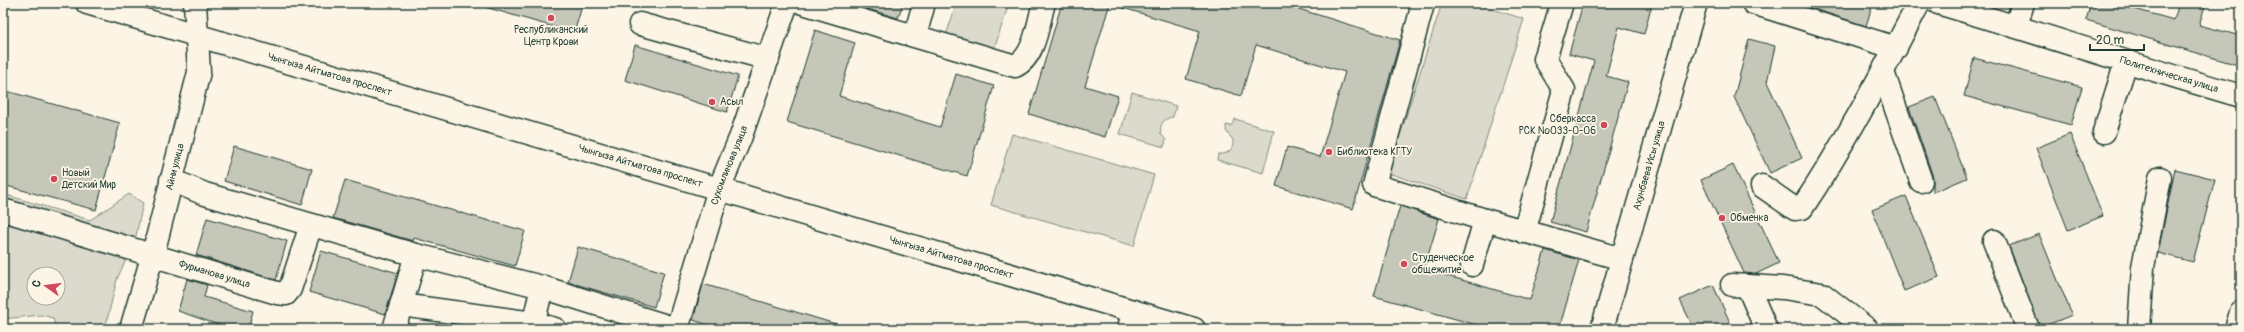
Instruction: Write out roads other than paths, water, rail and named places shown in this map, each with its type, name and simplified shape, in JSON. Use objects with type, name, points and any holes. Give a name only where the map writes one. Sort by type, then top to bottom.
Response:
[{"type":"street","name":"Чынгыза Айтматова проспект","points":[[87,3],[719,189],[1131,320],[1194,329]]},
{"type":"street","name":"Айни улица","points":[[131,329],[153,254],[200,72],[195,3]]},
{"type":"street","name":"Сухомлинова улица","points":[[676,329],[719,189],[741,136],[787,3]]},
{"type":"street","points":[[803,3],[1015,66],[1023,62],[1028,55],[1044,3]]},
{"type":"street","points":[[915,36],[924,3]]},
{"type":"street","points":[[1422,3],[1374,185],[1524,232],[1622,259]]},
{"type":"street","points":[[1524,232],[1564,90],[1545,59],[1562,3]]},
{"type":"street","name":"Ахунбаева Исы улица","points":[[1602,329],[1696,3]]},
{"type":"street","points":[[1754,3],[1896,48]]},
{"type":"street","points":[[1762,186],[1795,209],[1802,208],[1828,169],[1883,72],[1919,3]]},
{"type":"street","name":"Политехническая улица","points":[[1938,3],[2016,26],[2126,62],[2241,96]]},
{"type":"street","points":[[2016,26],[2023,3]]},
{"type":"street","points":[[640,24],[768,59]]},
{"type":"street","points":[[2104,132],[2126,62]]},
{"type":"street","points":[[1883,72],[1921,181]]},
{"type":"street","points":[[2139,329],[2142,268],[2160,178]]},
{"type":"street","points":[[171,180],[205,194],[416,255],[542,286],[676,329]]},
{"type":"street","name":"Фурманова улица","points":[[3,210],[153,254],[277,294],[286,294],[290,289],[311,225]]},
{"type":"street","points":[[1472,265],[1485,220]]},
{"type":"street","points":[[1994,241],[2028,329]]},
{"type":"street","points":[[394,329],[416,255]]},
{"type":"street","points":[[533,326],[542,286]]},
{"type":"street","points":[[1766,329],[1740,286],[1783,288],[1822,294],[1837,304],[1860,326],[1867,329]]},
{"type":"street","points":[[401,305],[555,329]]},
{"type":"street","points":[[2236,329],[2241,312]]},
{"type":"place","name":"Республиканский Центр Крови","points":[[551,18]]},
{"type":"place","name":"Асыл","points":[[712,102]]},
{"type":"place","name":"Сберкасса РСК №033-0-06","points":[[1604,125]]},
{"type":"place","name":"Библиотека КГТУ","points":[[1329,152]]},
{"type":"place","name":"Новый Детский Мир","points":[[54,179]]},
{"type":"place","name":"Обменка","points":[[1722,218]]},
{"type":"place","name":"Студенческое общежитие","points":[[1404,264]]}]
